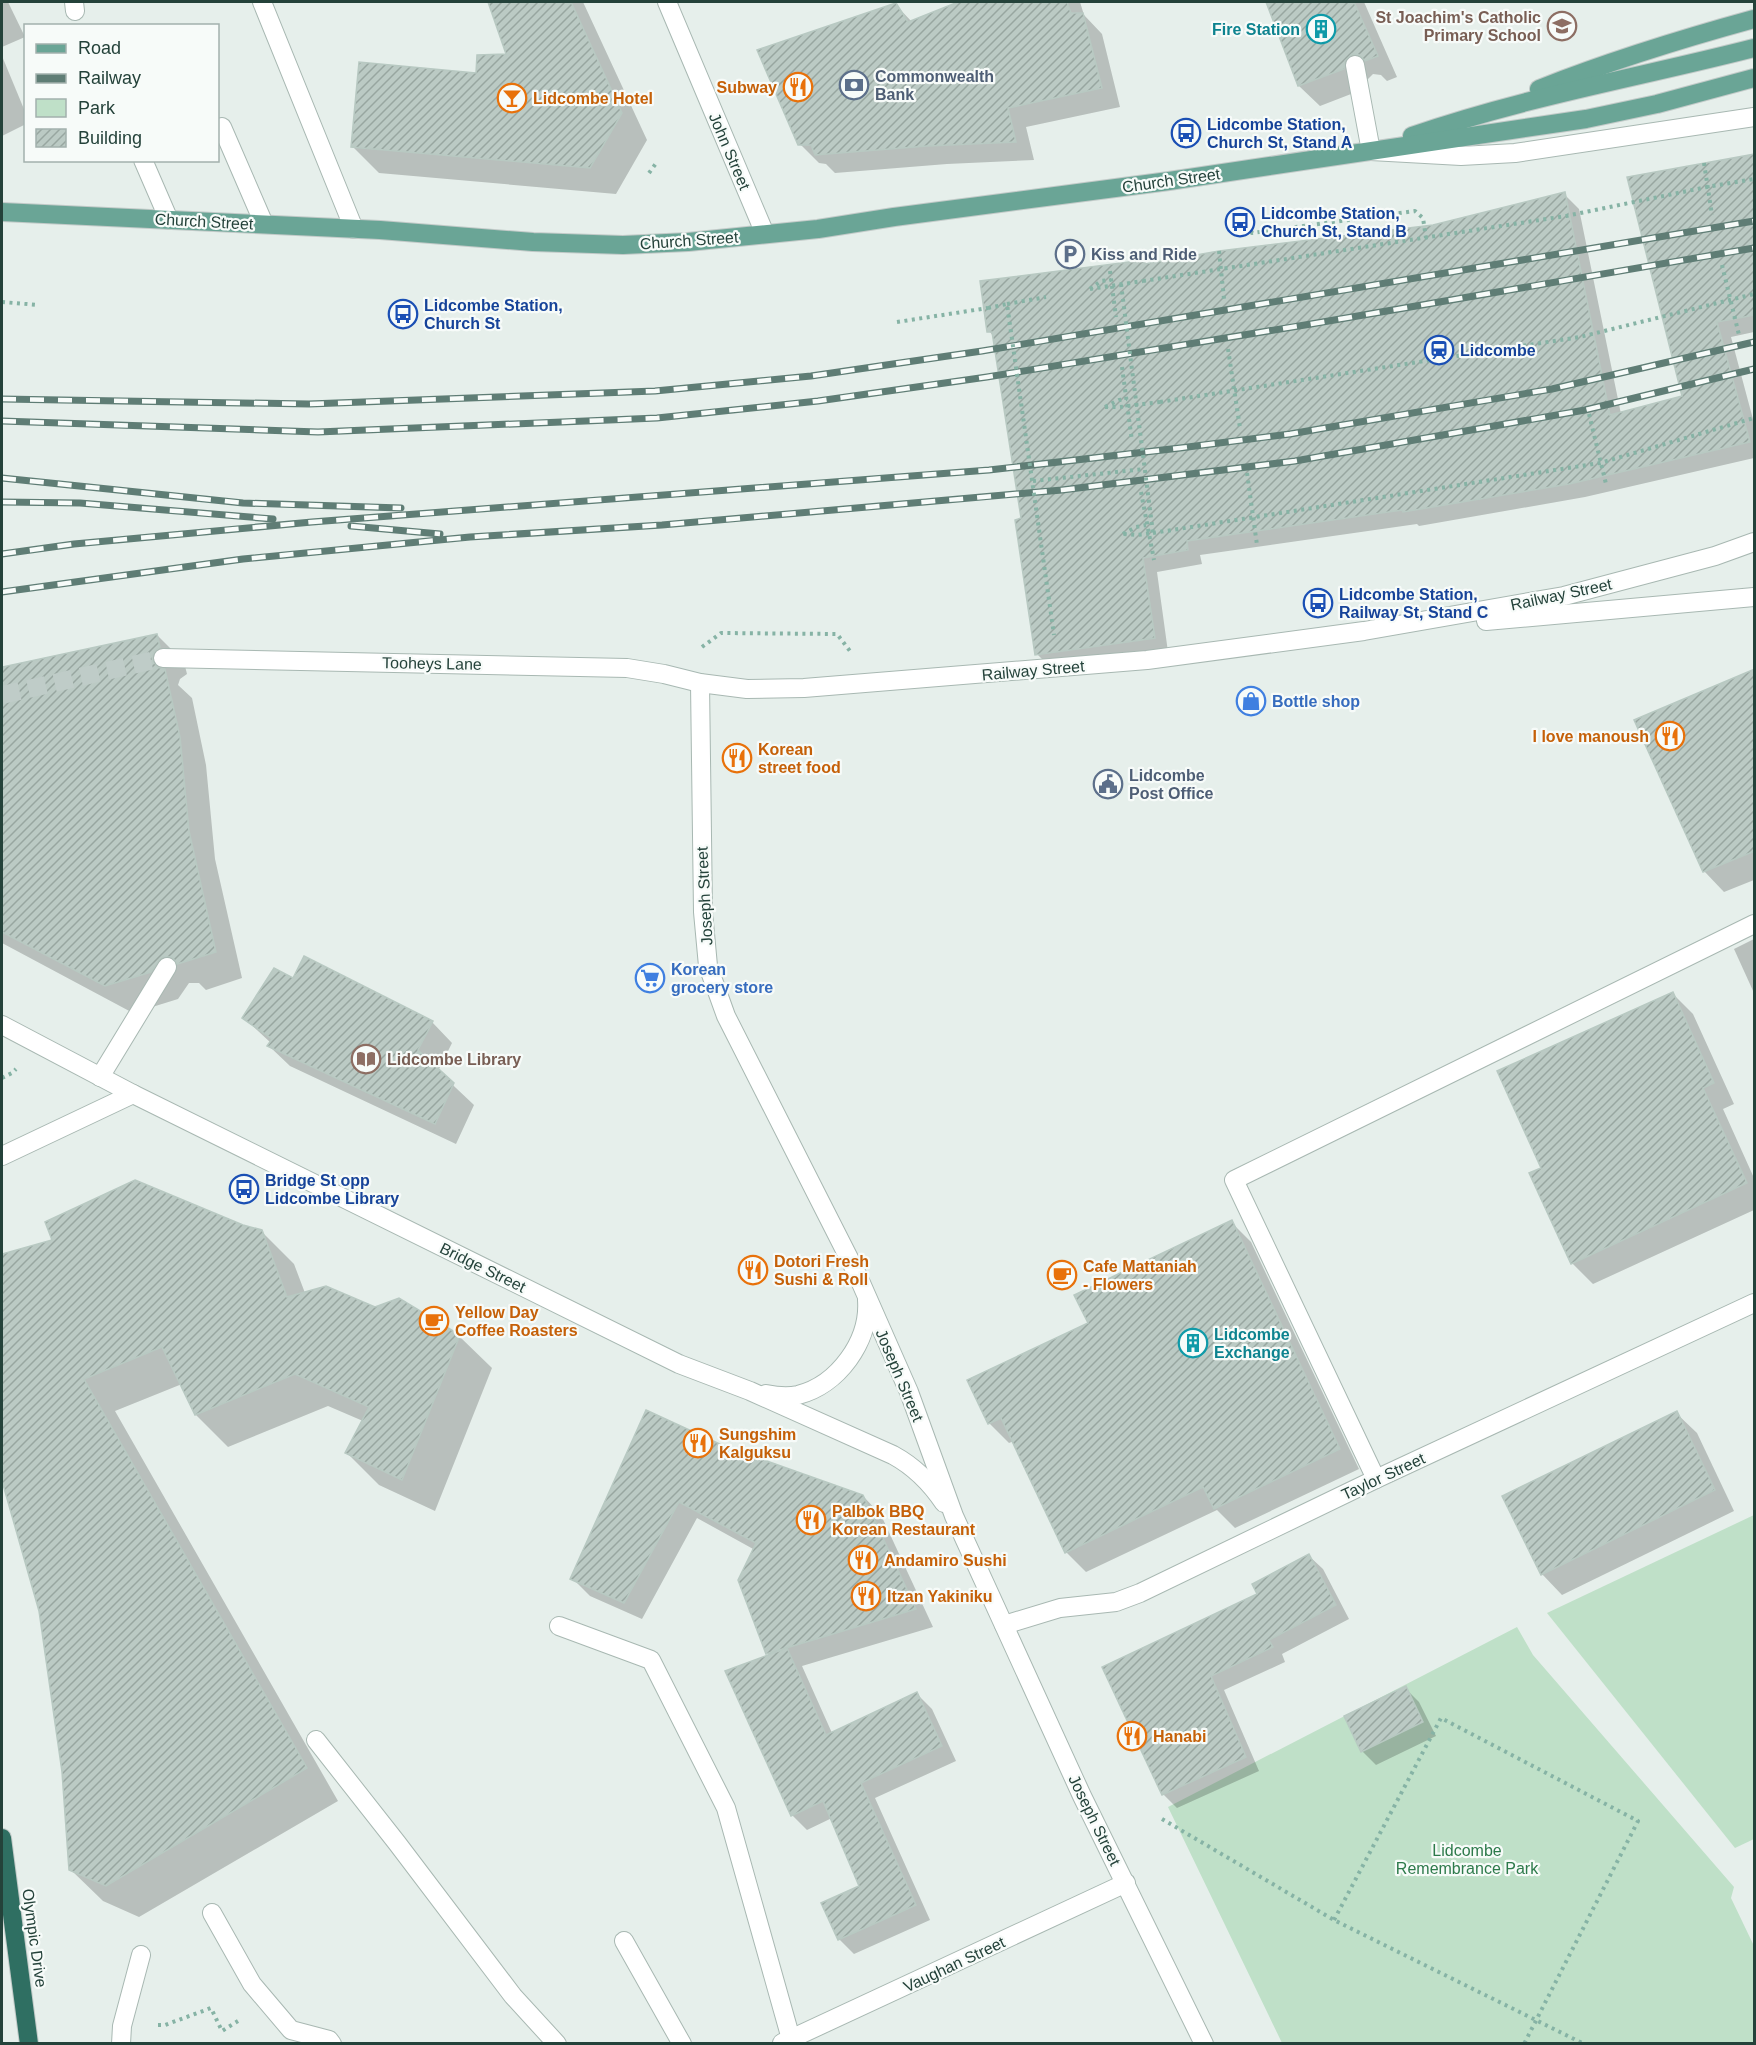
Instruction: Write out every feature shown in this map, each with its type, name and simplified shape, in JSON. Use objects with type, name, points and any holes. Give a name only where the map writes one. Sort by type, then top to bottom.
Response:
[{"type":"highway","name":"Olympic Drive","points":[[2,1838],[30,2043]]},
{"type":"main road","points":[[1371,151],[1451,124],[1610,62],[1755,19]]},
{"type":"main road","points":[[1451,124],[1593,85],[1755,48]]},
{"type":"main road","points":[[1371,151],[1618,113],[1755,78]]},
{"type":"main road","name":"Church Street","points":[[2,212],[264,224],[533,242],[623,245],[688,242],[819,229],[1371,151]]},
{"type":"street","points":[[262,2],[354,229]]},
{"type":"street","name":"John Street","points":[[667,2],[765,234]]},
{"type":"street","points":[[1355,64],[1371,151],[1461,156],[1515,153],[1755,117]]},
{"type":"street","points":[[222,127],[264,224]]},
{"type":"street","points":[[144,162],[170,220]]},
{"type":"street","name":"Railway Street","points":[[700,683],[747,689],[804,688],[1147,660],[1364,631],[1564,596],[1715,556],[1755,542]]},
{"type":"street","name":"Railway Street","points":[[1364,631],[1755,597]]},
{"type":"street","name":"Tooheys Lane","points":[[163,658],[627,668],[700,683]]},
{"type":"street","name":"Joseph Street","points":[[700,683],[703,912],[708,966],[726,1016],[867,1296],[909,1392],[954,1516],[1082,1796],[1204,2043]]},
{"type":"street","points":[[1376,1479],[1234,1180],[1755,924]]},
{"type":"street","points":[[100,1077],[167,967]]},
{"type":"street","name":"Bridge Street","points":[[2,1025],[100,1077],[679,1364],[750,1392],[907,1463],[934,1488],[954,1516]]},
{"type":"street","points":[[2,1156],[134,1094]]},
{"type":"street","points":[[750,1392],[785,1396],[798,1395],[826,1382],[841,1369],[859,1341],[866,1323],[867,1296]]},
{"type":"street","name":"Taylor Street","points":[[1004,1625],[1059,1608],[1116,1602],[1140,1593],[1376,1479],[1755,1303]]},
{"type":"street","points":[[559,1626],[651,1660],[726,1808],[787,2041]]},
{"type":"street","points":[[316,1740],[513,1996],[557,2043]]},
{"type":"street","name":"Vaughan Street","points":[[787,2041],[1126,1882]]},
{"type":"street","points":[[212,1913],[252,1984],[295,2037],[329,2040],[332,2043]]},
{"type":"street","points":[[624,1941],[682,2043]]},
{"type":"street","points":[[122,2035],[141,1955]]},
{"type":"path","points":[[650,172],[657,162]]},
{"type":"path","points":[[1704,163],[1712,215]]},
{"type":"path","points":[[1111,280],[1101,281],[1089,289],[1566,216],[1755,179]]},
{"type":"path","points":[[1249,224],[1252,233],[1415,211],[1423,218],[1426,238]]},
{"type":"path","points":[[1219,251],[1224,299]]},
{"type":"path","points":[[1722,265],[1739,335]]},
{"type":"path","points":[[1110,271],[1116,317]]},
{"type":"path","points":[[1121,284],[1153,533]]},
{"type":"path","points":[[1127,399],[1105,407],[1160,402],[1580,337],[1755,294]]},
{"type":"path","points":[[897,322],[1046,297]]},
{"type":"path","points":[[2,302],[38,305]]},
{"type":"path","points":[[1007,304],[1054,635]]},
{"type":"path","points":[[1228,349],[1240,428]]},
{"type":"path","points":[[1122,367],[1132,441]]},
{"type":"path","points":[[1589,414],[1606,484]]},
{"type":"path","points":[[1146,525],[1123,534],[1153,533],[1600,463],[1755,418]]},
{"type":"path","points":[[1033,481],[1144,469]]},
{"type":"path","points":[[1247,473],[1257,545]]},
{"type":"path","points":[[1141,492],[1154,560]]},
{"type":"path","points":[[1334,1920],[1441,1718],[1638,1821],[1524,2043]]},
{"type":"path","points":[[1162,1820],[1334,1920],[1584,2043]]},
{"type":"path","points":[[122,2035],[165,2025],[211,2008],[222,2031],[227,2027]]},
{"type":"green space","points":[[1754,1515],[1754,1839],[1735,1848],[1547,1613]]},
{"type":"green space","name":"Lidcombe Remembrance Park","points":[[1517,1627],[1533,1655],[1734,1887],[1731,1898],[1754,1946],[1754,2043],[1282,2043],[1168,1807]]},
{"type":"building","points":[[488,2],[571,2],[622,113],[590,168],[351,147],[359,62],[476,73],[477,55],[506,54]]},
{"type":"building","points":[[958,2],[1067,2],[1071,13],[1083,13],[1102,88],[1008,108],[1016,142],[815,155],[811,145],[798,145],[757,50],[896,3],[908,22]]},
{"type":"building","name":"Fire Station","points":[[1266,2],[1354,2],[1378,56],[1365,61],[1359,55],[1352,54],[1345,61],[1344,69],[1298,86]]},
{"type":"building","points":[[1755,154],[1755,315],[1717,322],[1750,442],[1569,484],[1403,512],[1402,510],[1187,541],[1188,550],[1143,558],[1155,638],[1035,655],[1015,520],[1021,518],[992,332],[987,332],[980,281],[1144,260],[1145,264],[1219,251],[1433,225],[1565,192],[1610,415],[1682,396],[1627,177]]},
{"type":"building","points":[[157,634],[160,647],[154,652],[152,658],[157,667],[165,669],[180,737],[189,831],[216,952],[177,964],[172,957],[162,957],[151,972],[105,986],[2,932],[2,667]]},
{"type":"building","points":[[1755,669],[1755,851],[1703,872],[1634,720]]},
{"type":"building","points":[[304,956],[433,1021],[418,1050],[454,1083],[435,1124],[267,1046],[272,1039],[242,1018],[274,968],[293,978]]},
{"type":"building","points":[[1673,992],[1714,1083],[1703,1088],[1747,1183],[1571,1264],[1529,1173],[1541,1168],[1497,1071]]},
{"type":"building","points":[[135,1180],[243,1225],[262,1230],[287,1297],[326,1286],[375,1307],[399,1298],[460,1335],[402,1480],[345,1453],[369,1407],[295,1374],[195,1415],[162,1347],[84,1379],[307,1768],[106,1886],[69,1870],[62,1772],[39,1611],[2,1481],[2,1254],[52,1240],[45,1222]]},
{"type":"building","points":[[1232,1220],[1340,1449],[1214,1509],[1203,1487],[1065,1553],[1001,1418],[988,1424],[967,1380],[1088,1323],[1074,1295]]},
{"type":"building","points":[[646,1410],[724,1446],[863,1495],[916,1609],[766,1654],[738,1580],[756,1543],[679,1502],[624,1603],[570,1579]]},
{"type":"building","points":[[1677,1411],[1715,1490],[1541,1575],[1502,1496]]},
{"type":"building","points":[[1309,1554],[1336,1605],[1269,1640],[1273,1647],[1211,1676],[1246,1757],[1162,1795],[1102,1667],[1257,1594],[1252,1584]]},
{"type":"building","points":[[787,1648],[826,1735],[917,1692],[942,1746],[861,1783],[916,1905],[838,1940],[821,1903],[859,1886],[823,1801],[791,1816],[725,1671]]},
{"type":"building","points":[[1406,1686],[1423,1722],[1361,1752],[1344,1716]]},
{"type":"tunnel","points":[[2,695],[163,658]]},
{"type":"railway","points":[[2,399],[309,404],[655,391],[811,376],[982,351],[1754,221]]},
{"type":"railway","points":[[2,421],[318,432],[657,418],[818,401],[987,377],[1754,248]]},
{"type":"railway","points":[[2,554],[74,544],[312,522],[989,470],[1180,448],[1290,434],[1552,389],[1754,342]]},
{"type":"railway","points":[[2,592],[243,559],[470,537],[662,525],[1062,490],[1295,461],[1585,410],[1754,369]]},
{"type":"railway","points":[[2,478],[243,503],[401,508]]},
{"type":"railway","points":[[2,502],[80,503],[273,519]]},
{"type":"railway","points":[[351,526],[440,534]]},
{"type":"place","name":"St Joachim's Catholic Primary School","points":[[1562,26]]},
{"type":"place","name":"Fire Station","points":[[1321,29]]},
{"type":"place","name":"Commonwealth Bank","points":[[854,85]]},
{"type":"place","name":"Subway","points":[[798,87]]},
{"type":"place","name":"Lidcombe Hotel","points":[[512,98]]},
{"type":"place","name":"Lidcombe Station, Church St, Stand A","points":[[1186,133]]},
{"type":"place","name":"Lidcombe Station, Church St, Stand B","points":[[1240,222]]},
{"type":"place","name":"Kiss and Ride","points":[[1070,254]]},
{"type":"place","name":"Lidcombe Station, Church St","points":[[403,314]]},
{"type":"place","name":"Lidcombe","points":[[1439,350]]},
{"type":"place","name":"Lidcombe Station, Railway St, Stand C","points":[[1318,603]]},
{"type":"place","name":"Bottle shop","points":[[1251,701]]},
{"type":"place","name":"I love manoush","points":[[1670,736]]},
{"type":"place","name":"Korean street food","points":[[737,758]]},
{"type":"place","name":"Lidcombe Post Office","points":[[1108,784]]},
{"type":"place","name":"Korean grocery store","points":[[650,978]]},
{"type":"place","name":"Lidcombe Library","points":[[366,1059]]},
{"type":"place","name":"Bridge St opp Lidcombe Library","points":[[244,1189]]},
{"type":"place","name":"Dotori Fresh Sushi & Roll","points":[[753,1270]]},
{"type":"place","name":"Cafe Mattaniah - Flowers","points":[[1062,1275]]},
{"type":"place","name":"Yellow Day Coffee Roasters","points":[[434,1321]]},
{"type":"place","name":"Lidcombe Exchange","points":[[1193,1343]]},
{"type":"place","name":"Sungshim Kalguksu","points":[[698,1443]]},
{"type":"place","name":"Palbok BBQ Korean Restaurant","points":[[811,1520]]},
{"type":"place","name":"Andamiro Sushi","points":[[863,1560]]},
{"type":"place","name":"Itzan Yakiniku","points":[[866,1596]]},
{"type":"place","name":"Hanabi","points":[[1132,1736]]}]
